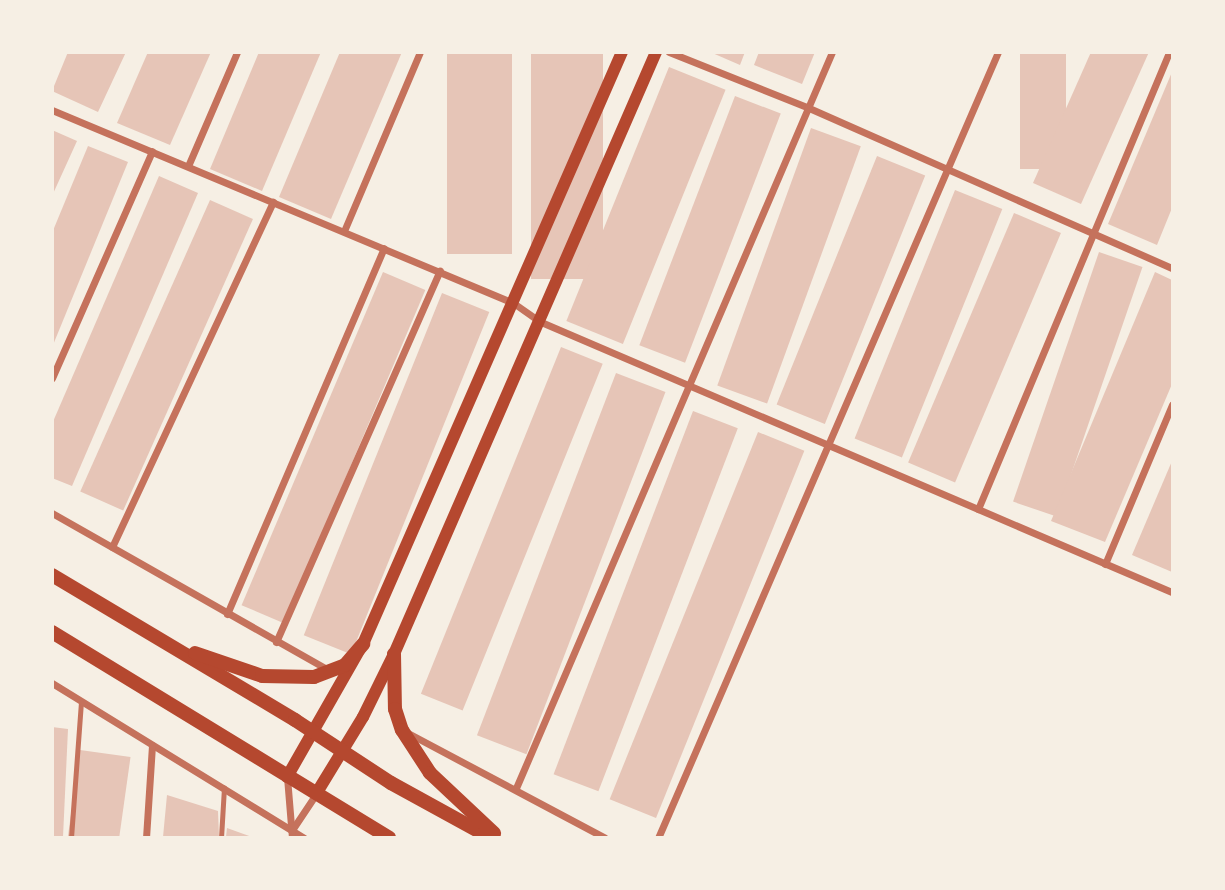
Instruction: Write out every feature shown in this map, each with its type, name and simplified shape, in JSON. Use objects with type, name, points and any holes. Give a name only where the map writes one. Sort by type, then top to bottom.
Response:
[{"type":"main road","points":[[287,776],[363,644],[622,52]]},
{"type":"main road","points":[[316,794],[344,750],[394,654],[656,52]]},
{"type":"main road","points":[[52,575],[344,750],[391,783],[491,838]]},
{"type":"main road","points":[[104,606],[196,654],[262,676],[314,677],[332,672],[345,664],[363,644]]},
{"type":"main road","points":[[52,632],[389,838]]},
{"type":"main road","points":[[394,654],[395,709],[402,730],[430,773],[499,838]]},
{"type":"street","points":[[188,166],[237,52]]},
{"type":"street","points":[[344,231],[420,52]]},
{"type":"street","points":[[669,52],[809,108],[1172,268]]},
{"type":"street","points":[[516,788],[832,52]]},
{"type":"street","points":[[658,838],[998,52]]},
{"type":"street","points":[[978,509],[1168,52]]},
{"type":"street","points":[[52,110],[440,271],[512,302],[541,321],[1172,592]]},
{"type":"street","points":[[52,378],[152,151]]},
{"type":"street","points":[[112,547],[273,202]]},
{"type":"street","points":[[228,614],[384,248]]},
{"type":"street","points":[[276,642],[440,271]]},
{"type":"street","points":[[1105,564],[1172,405]]},
{"type":"street","points":[[52,513],[332,672]]},
{"type":"street","points":[[52,683],[224,787],[292,834],[304,838]]},
{"type":"street","points":[[402,730],[516,788],[605,838]]},
{"type":"street","points":[[146,838],[152,745]]},
{"type":"street","points":[[287,776],[292,834]]},
{"type":"street","points":[[292,834],[316,794]]},
{"type":"lane","points":[[71,838],[81,701]]},
{"type":"lane","points":[[221,838],[224,787]]},
{"type":"building","points":[[68,52],[126,52],[98,112],[52,91]]},
{"type":"building","points":[[148,52],[211,52],[170,145],[117,123]]},
{"type":"building","points":[[259,52],[321,52],[262,191],[210,169]]},
{"type":"building","points":[[340,52],[402,52],[331,219],[279,197]]},
{"type":"building","points":[[447,52],[512,52],[512,254],[447,254]]},
{"type":"building","points":[[531,52],[603,52],[603,279],[531,279]]},
{"type":"building","points":[[710,52],[745,52],[740,65]]},
{"type":"building","points":[[759,52],[815,52],[802,84],[754,65]]},
{"type":"building","points":[[1020,52],[1066,52],[1066,169],[1020,169]]},
{"type":"building","points":[[1091,52],[1149,52],[1081,204],[1033,183]]},
{"type":"building","points":[[669,67],[726,90],[623,344],[566,321]]},
{"type":"building","points":[[1172,72],[1172,208],[1157,245],[1108,224]]},
{"type":"building","points":[[735,96],[781,114],[685,363],[639,345]]},
{"type":"building","points":[[811,128],[861,146],[767,404],[717,385]]},
{"type":"building","points":[[52,130],[77,141],[52,196]]},
{"type":"building","points":[[88,146],[128,162],[53,345],[52,233]]},
{"type":"building","points":[[877,156],[925,175],[825,424],[777,404]]},
{"type":"building","points":[[159,176],[198,193],[72,486],[52,478],[52,424]]},
{"type":"building","points":[[955,190],[1002,209],[902,458],[855,438]]},
{"type":"building","points":[[210,200],[253,219],[123,511],[80,491]]},
{"type":"building","points":[[1014,213],[1061,233],[955,482],[908,462]]},
{"type":"building","points":[[1099,252],[1142,267],[1057,517],[1013,502]]},
{"type":"building","points":[[383,272],[425,290],[284,623],[242,605]]},
{"type":"building","points":[[1155,272],[1172,280],[1172,384],[1105,542],[1051,521]]},
{"type":"building","points":[[442,293],[489,312],[351,654],[304,635]]},
{"type":"building","points":[[561,347],[603,364],[463,711],[421,694]]},
{"type":"building","points":[[616,373],[665,392],[526,754],[477,735]]},
{"type":"building","points":[[693,411],[738,428],[598,791],[554,774]]},
{"type":"building","points":[[758,432],[804,451],[656,818],[610,799]]},
{"type":"building","points":[[1172,461],[1172,572],[1132,555]]},
{"type":"building","points":[[52,727],[68,729],[63,837],[52,837]]},
{"type":"building","points":[[80,750],[131,757],[119,838],[68,836]]},
{"type":"building","points":[[167,795],[218,811],[219,837],[163,837]]},
{"type":"building","points":[[227,828],[252,837],[226,837]]}]
